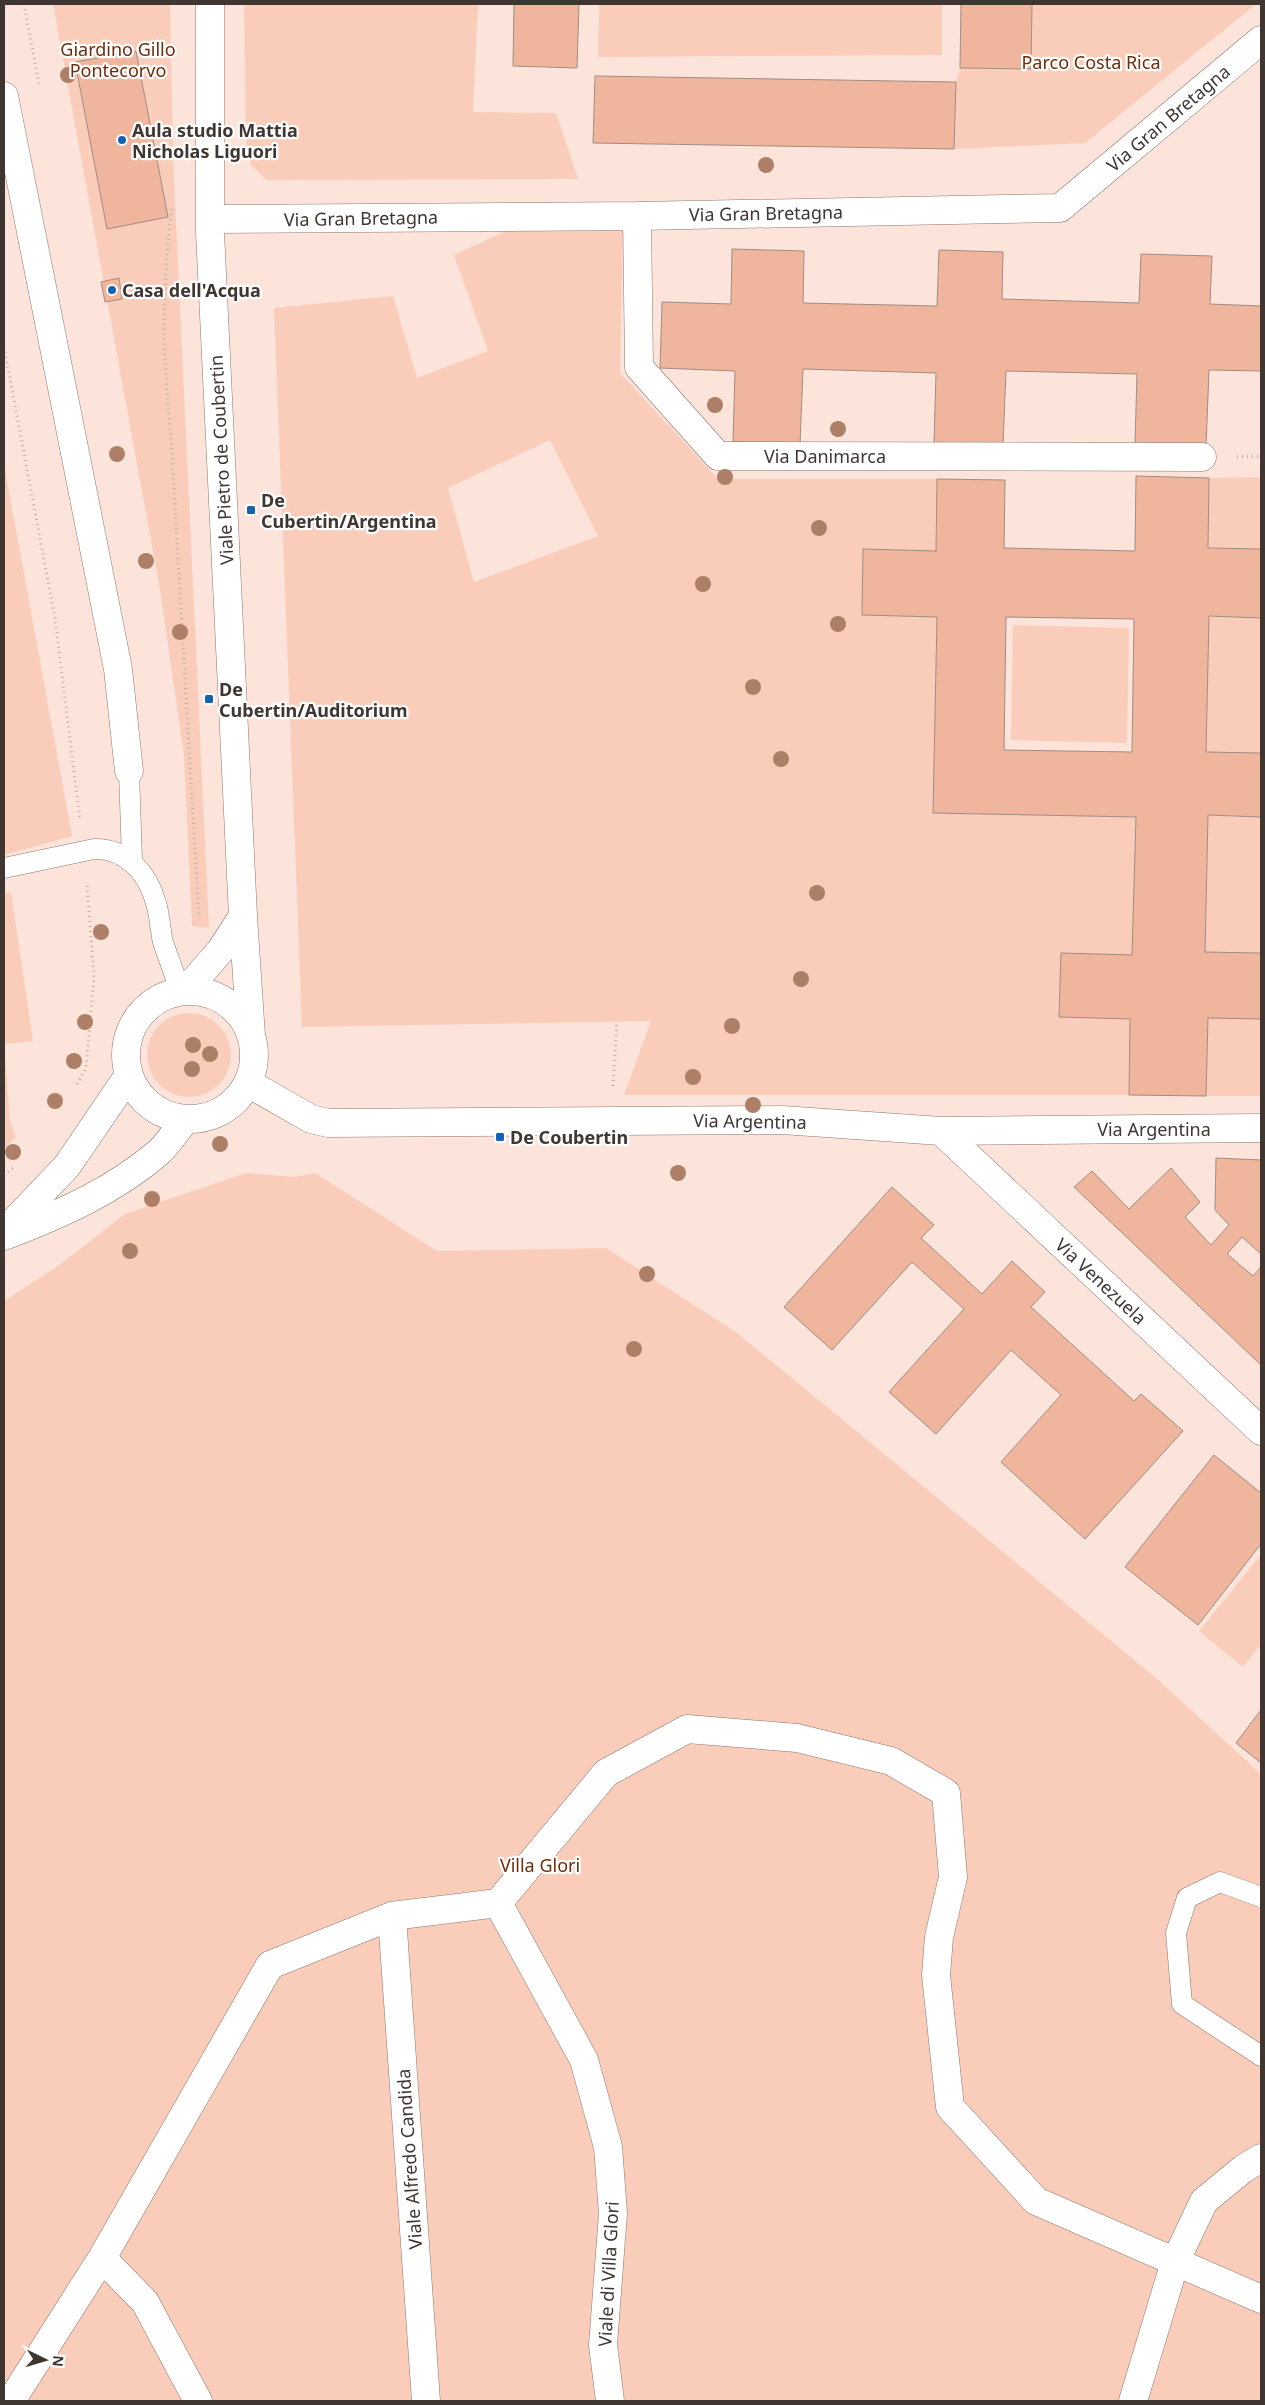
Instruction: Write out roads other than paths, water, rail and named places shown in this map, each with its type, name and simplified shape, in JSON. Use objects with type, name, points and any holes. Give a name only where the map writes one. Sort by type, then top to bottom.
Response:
[{"type":"street","name":"Viale Pietro de Coubertin","points":[[210,4],[210,219],[243,916],[251,1036]]},
{"type":"street","name":"Via Gran Bretagna","points":[[210,219],[637,216],[1060,208],[1261,40]]},
{"type":"street","points":[[4,96],[118,669],[129,771]]},
{"type":"street","name":"Via Danimarca","points":[[637,216],[639,367],[718,456],[1202,457]]},
{"type":"street","points":[[183,990],[207,992],[227,1001],[242,1017],[251,1036],[254,1060],[248,1083],[242,1093],[222,1111],[198,1119],[174,1117],[151,1106],[135,1089],[126,1065],[126,1050],[131,1027],[136,1018],[151,1004],[183,990],[221,950],[243,916]]},
{"type":"street","points":[[4,1232],[67,1166],[129,1076]]},
{"type":"street","name":"Via Argentina","points":[[248,1083],[311,1119],[328,1123],[782,1120],[941,1131],[1261,1128]]},
{"type":"street","points":[[4,1236],[74,1207],[123,1178],[160,1150],[186,1119]]},
{"type":"street","name":"Via Venezuela","points":[[941,1131],[1261,1431]]},
{"type":"street","points":[[11,2401],[102,2258],[270,1965],[392,1916],[498,1903],[606,1774],[687,1729],[797,1738],[891,1760],[946,1793],[953,1877],[939,1936],[936,1975],[950,2107],[1036,2201],[1261,2299]]},
{"type":"street","name":"Viale di Villa Glori","points":[[498,1903],[584,2060],[608,2147],[614,2213],[603,2344],[610,2401]]},
{"type":"street","name":"Viale Alfredo Candida","points":[[392,1916],[426,2401]]},
{"type":"street","points":[[1133,2401],[1174,2262],[1204,2201],[1243,2169],[1261,2158]]},
{"type":"street","points":[[102,2258],[145,2302],[198,2401]]},
{"type":"lane","points":[[129,771],[132,861]]},
{"type":"lane","points":[[4,868],[83,851],[104,849],[132,861],[152,890],[157,904],[163,940],[183,990]]},
{"type":"lane","points":[[1261,1897],[1220,1882],[1187,1898],[1176,1932],[1182,2004],[1261,2056]]},
{"type":"place","name":"Aula studio Mattia Nicholas Liguori","points":[[122,140]]},
{"type":"place","name":"Casa dell'Acqua","points":[[112,290]]},
{"type":"place","name":"De Cubertin/Argentina","points":[[251,510]]},
{"type":"place","name":"De Cubertin/Auditorium","points":[[209,699]]},
{"type":"place","name":"De Coubertin","points":[[500,1137]]},
{"type":"park label","name":"Giardino Gillo Pontecorvo","points":[[118,59]]},
{"type":"park label","name":"Parco Costa Rica","points":[[1091,62]]},
{"type":"park label","name":"Villa Glori","points":[[540,1865]]}]
